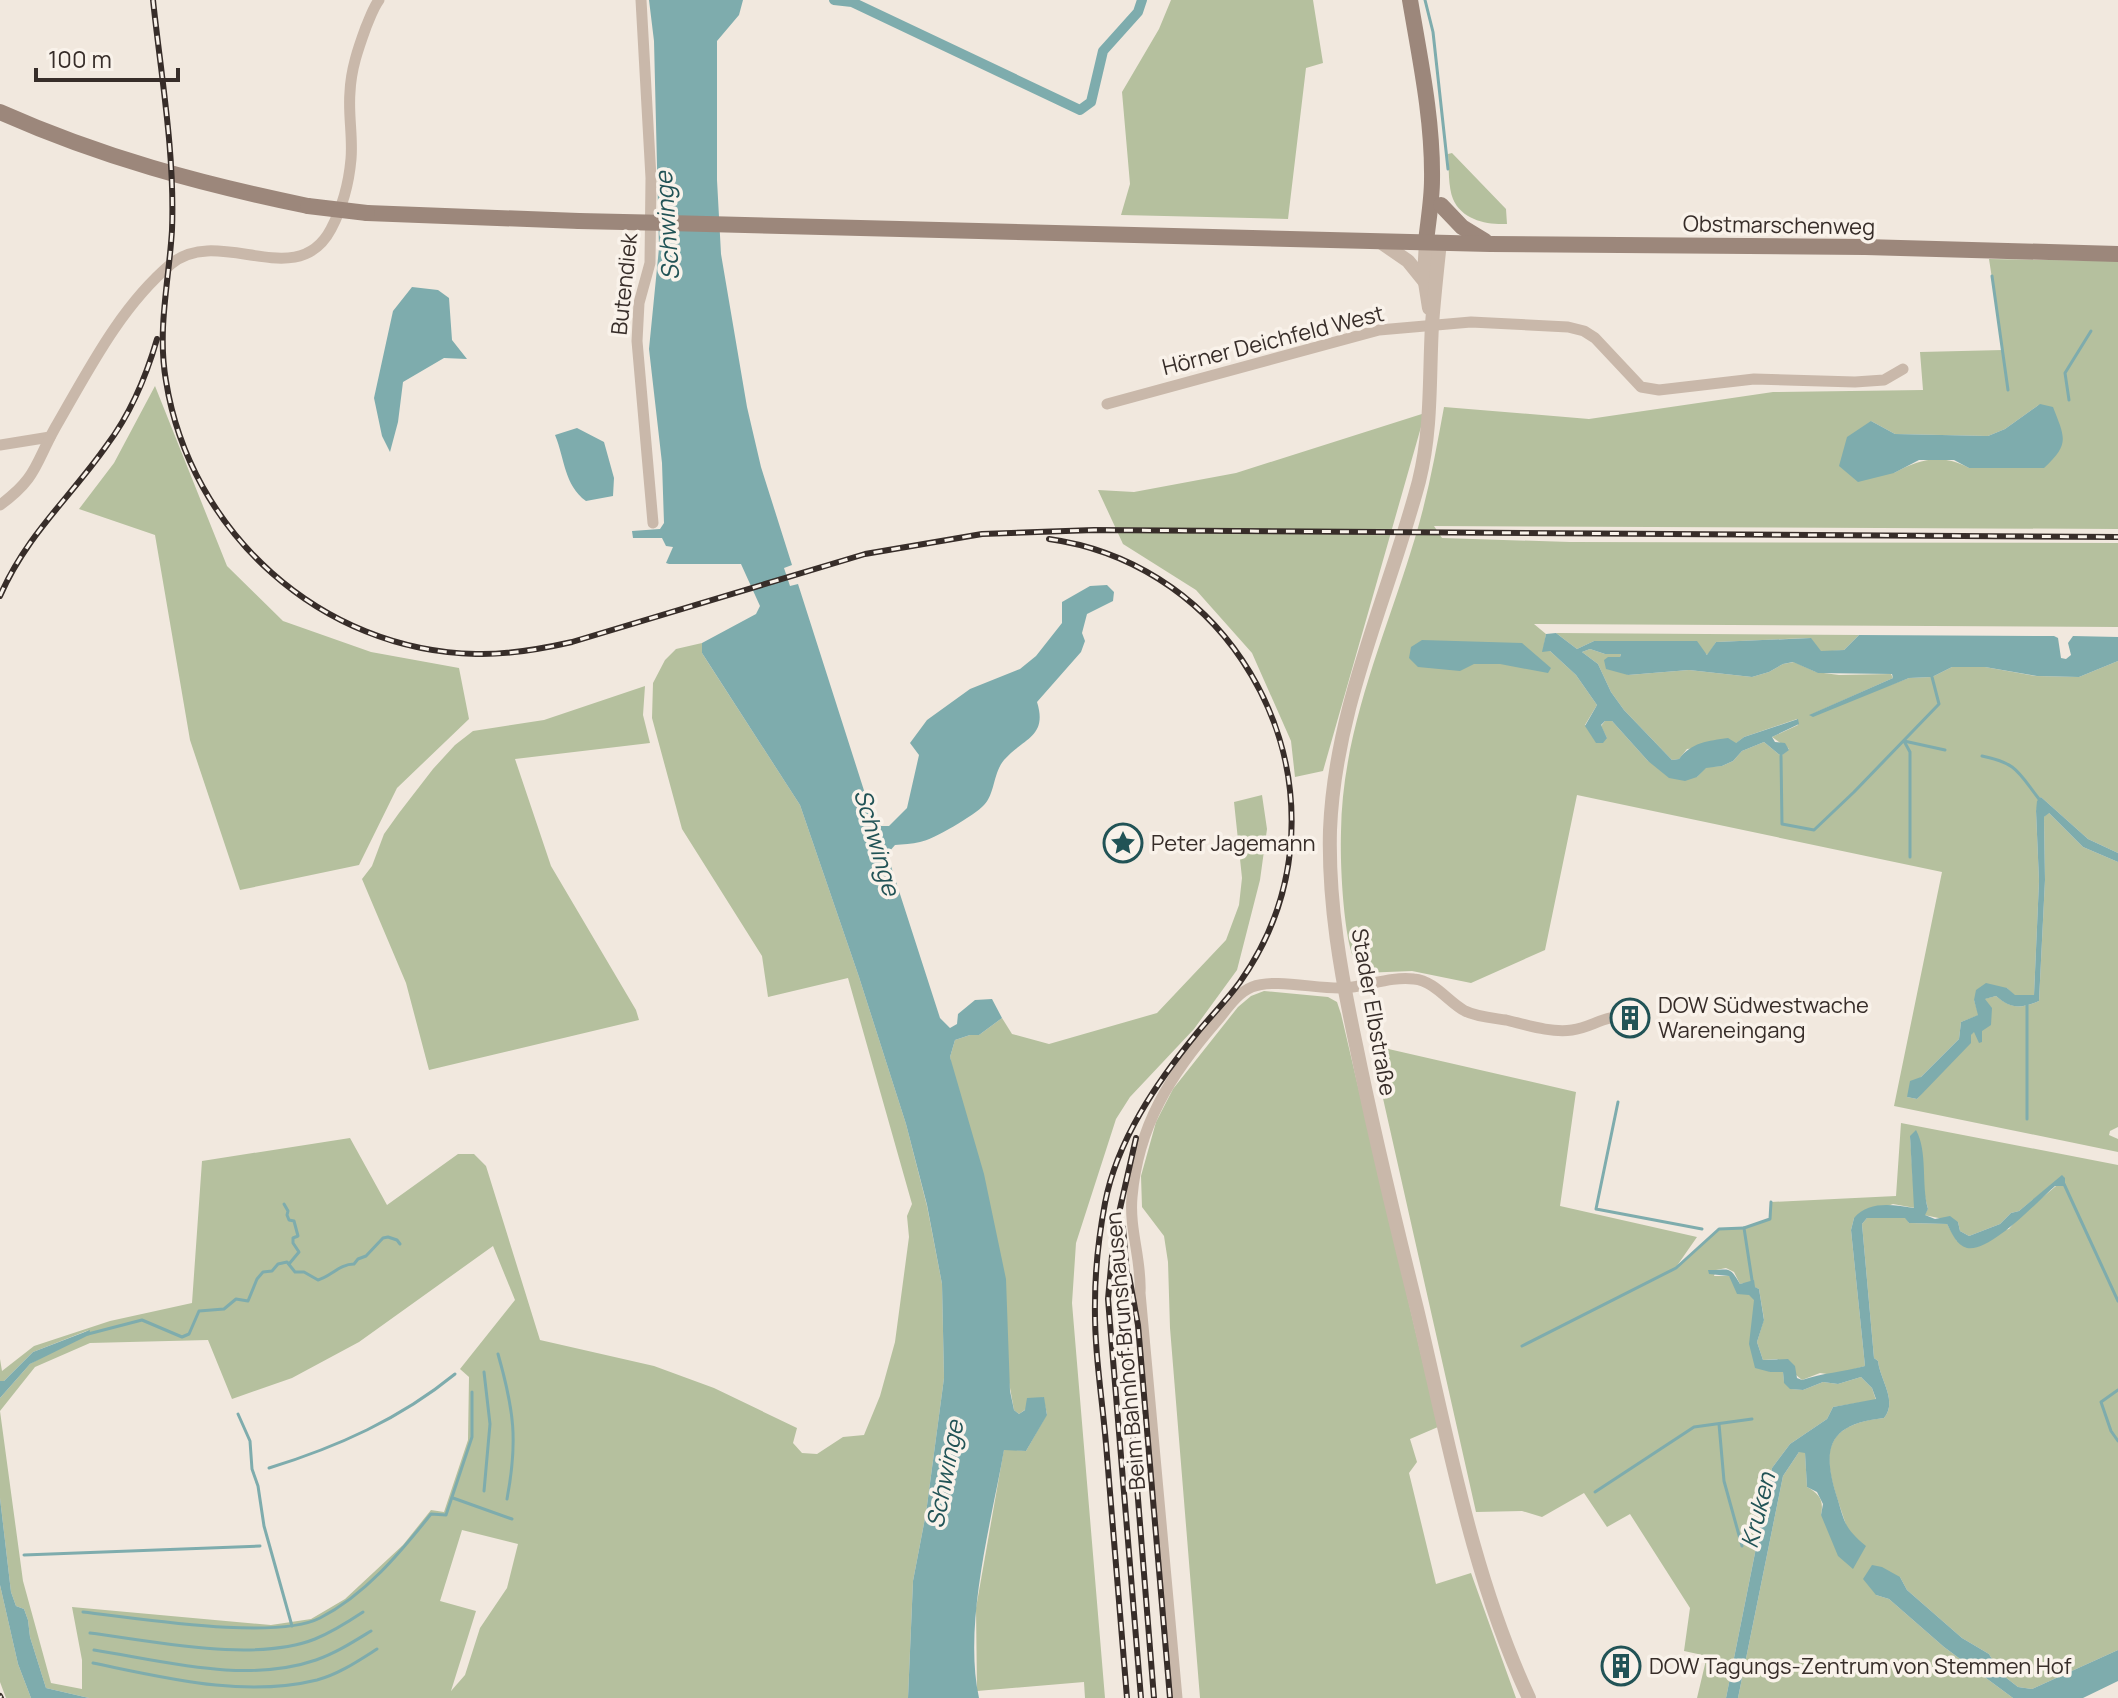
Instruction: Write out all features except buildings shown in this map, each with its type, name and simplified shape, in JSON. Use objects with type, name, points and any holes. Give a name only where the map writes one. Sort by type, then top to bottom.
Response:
[{"type":"main road","points":[[1410,0],[1426,98],[1433,242]]},
{"type":"main road","name":"Obstmarschenweg","points":[[0,112],[138,166],[308,206],[367,213],[1490,244],[1865,247],[2118,254]]},
{"type":"main road","points":[[1432,181],[1441,205],[1462,227],[1490,244]]},
{"type":"main road","points":[[1433,242],[1441,205]]},
{"type":"street","points":[[0,505],[20,491],[40,461],[59,421],[128,309],[145,288],[186,253],[226,249],[292,259],[316,248],[327,235],[346,188],[351,157],[350,92],[354,57],[379,0]]},
{"type":"street","name":"Butendiek","points":[[641,0],[651,178],[650,263],[639,303],[637,341],[653,523]]},
{"type":"street","points":[[1379,241],[1408,261],[1425,282]]},
{"type":"street","name":"Stader Elbstraße","points":[[1432,324],[1425,282],[1433,242]]},
{"type":"street","name":"Stader Elbstraße","points":[[1433,242],[1431,404],[1424,457],[1344,727],[1330,830],[1333,909],[1344,988],[1368,1106],[1470,1527],[1496,1612],[1529,1698]]},
{"type":"street","name":"Hörner Deichfeld West","points":[[1107,404],[1379,330],[1471,322],[1568,327],[1584,331],[1595,338],[1641,387],[1659,390],[1740,380],[1884,380],[1903,369]]},
{"type":"street","points":[[0,445],[50,437]]},
{"type":"street","name":"Beim Bahnhof Brunshausen","points":[[1177,1698],[1148,1386],[1141,1275],[1131,1201],[1135,1165],[1162,1093],[1239,995],[1252,987],[1270,984],[1344,988],[1386,980],[1416,979],[1431,985],[1464,1010],[1558,1031],[1575,1030],[1617,1015],[1630,1018]]},
{"type":"green space","points":[[1171,0],[1313,0],[1323,63],[1306,68],[1288,219],[1121,215],[1130,184],[1122,92],[1159,29]]},
{"type":"green space","points":[[1452,153],[1506,209],[1507,224],[1476,220],[1457,206],[1449,183],[1448,154]]},
{"type":"green space","points":[[1989,259],[2118,261],[2118,529],[1434,526],[1442,538],[1570,542],[2118,543],[2118,627],[1534,624],[1546,634],[1543,651],[1550,651],[1576,675],[1597,705],[1585,725],[1607,738],[1601,726],[1605,721],[1612,721],[1648,761],[1697,777],[1706,767],[1722,766],[1733,761],[1742,751],[1764,742],[1781,756],[1789,749],[1772,737],[1798,725],[1797,719],[1744,737],[1735,744],[1687,749],[1679,759],[1672,760],[1624,710],[1611,692],[1598,664],[1582,652],[1590,649],[1605,654],[1621,654],[1620,657],[1608,657],[1628,675],[1689,670],[1752,677],[1794,662],[1816,672],[1891,674],[1893,678],[1810,715],[1909,678],[1932,677],[1952,667],[1985,667],[2035,676],[2079,677],[2118,661],[2118,853],[2088,839],[2041,797],[2036,811],[2039,881],[2034,995],[2014,995],[2007,988],[1974,1000],[1979,1015],[1984,999],[1996,996],[2016,1006],[2039,1001],[2045,880],[2044,817],[2048,812],[2083,847],[2118,862],[2118,1127],[2109,1135],[2118,1139],[2118,1152],[1894,1106],[1942,872],[1577,795],[1545,950],[1471,983],[1412,971],[1357,971],[1344,906],[1343,794],[1357,719],[1420,522],[1444,407],[1589,419],[1773,392],[1923,390],[1920,352],[2003,350]],"holes":[[[2040,404],[1969,468],[1940,459],[1913,464],[1894,473],[1871,421],[1895,434],[1988,436],[2005,429]],[[1979,1015],[1974,1031],[1917,1099],[1907,1097],[1921,1077],[1959,1039],[1961,1022]]]},
{"type":"green space","points":[[155,386],[227,566],[283,621],[371,652],[459,668],[469,719],[397,788],[359,865],[240,890],[190,740],[155,535],[79,509],[114,463]]},
{"type":"green space","points":[[1425,413],[1323,771],[1295,777],[1291,741],[1252,653],[1196,590],[1123,544],[1098,490],[1134,492],[1236,473]]},
{"type":"green space","points":[[1556,633],[1859,635],[1844,650],[1821,652],[1810,638],[1716,642],[1708,655],[1594,641],[1577,649]]},
{"type":"green space","points":[[702,643],[702,653],[800,805],[906,1124],[927,1206],[942,1284],[944,1378],[926,1513],[913,1581],[908,1698],[89,1698],[46,1688],[24,1609],[16,1606],[11,1592],[0,1498],[0,1411],[0,1398],[30,1364],[89,1330],[33,1352],[4,1381],[0,1381],[0,1359],[2,1371],[34,1346],[110,1321],[192,1303],[202,1161],[350,1138],[387,1205],[458,1154],[474,1154],[486,1166],[540,1340],[654,1366],[714,1388],[797,1428],[793,1443],[802,1453],[817,1454],[843,1437],[864,1435],[880,1396],[895,1342],[909,1237],[907,1216],[912,1204],[848,978],[768,997],[762,956],[682,829],[652,718],[653,683],[665,660],[676,649]],"holes":[[[493,1246],[515,1300],[460,1369],[469,1377],[468,1440],[444,1512],[431,1510],[403,1545],[345,1599],[311,1619],[271,1625],[72,1607],[82,1660],[82,1689],[51,1683],[23,1581],[0,1411],[35,1367],[90,1343],[208,1340],[232,1399],[292,1378],[359,1342]],[[462,1530],[518,1544],[507,1588],[480,1628],[465,1675],[451,1691],[476,1611],[440,1601]]]},
{"type":"green space","points":[[645,686],[643,715],[650,743],[515,759],[551,866],[639,1020],[429,1070],[406,983],[362,879],[372,866],[384,834],[433,769],[473,731],[544,720]]},
{"type":"green space","points":[[1262,795],[1267,829],[1260,880],[1237,970],[1194,1029],[1130,1097],[1116,1119],[1076,1243],[1072,1303],[1105,1698],[1085,1698],[1084,1682],[977,1691],[976,1608],[1004,1449],[1026,1451],[1047,1414],[1043,1397],[1019,1414],[1014,1410],[950,1057],[955,1040],[979,1035],[1002,1018],[1012,1034],[1049,1044],[1157,1013],[1226,940],[1239,905],[1242,878],[1234,802]]},
{"type":"green space","points":[[1264,991],[1328,997],[1337,1002],[1438,1427],[1410,1439],[1417,1462],[1409,1473],[1436,1584],[1471,1573],[1516,1698],[1200,1698],[1170,1328],[1168,1262],[1164,1236],[1142,1207],[1141,1176],[1156,1122],[1173,1089],[1238,1007],[1251,996]]},
{"type":"green space","points":[[1371,1045],[1576,1092],[1560,1206],[1697,1237],[1674,1270],[1719,1229],[1744,1228],[1770,1219],[1771,1202],[1896,1196],[1901,1123],[2118,1165],[2118,1650],[2032,1689],[2018,1687],[2000,1673],[1989,1654],[1962,1638],[1907,1590],[1900,1577],[1876,1595],[1889,1599],[1944,1647],[2013,1698],[1738,1698],[1783,1476],[1799,1452],[1805,1452],[1807,1487],[1820,1498],[1821,1515],[1848,1531],[1831,1474],[1829,1457],[1833,1443],[1842,1431],[1858,1423],[1884,1418],[1888,1411],[1887,1390],[1878,1361],[1874,1358],[1862,1224],[1867,1218],[1906,1218],[1909,1223],[1947,1224],[1957,1241],[2009,1229],[2056,1186],[2065,1186],[2062,1176],[2000,1224],[1969,1236],[1960,1231],[1958,1222],[1924,1215],[1928,1209],[1910,1136],[1915,1208],[1893,1204],[1854,1218],[1851,1230],[1865,1366],[1834,1375],[1820,1373],[1802,1380],[1777,1359],[1763,1360],[1757,1342],[1764,1319],[1759,1289],[1740,1284],[1734,1272],[1726,1268],[1716,1270],[1714,1276],[1729,1276],[1755,1300],[1750,1344],[1770,1372],[1783,1372],[1784,1382],[1791,1389],[1803,1390],[1823,1382],[1838,1384],[1861,1377],[1872,1388],[1876,1400],[1833,1407],[1827,1419],[1790,1444],[1772,1468],[1726,1698],[1697,1698],[1707,1656],[1684,1651],[1690,1608],[1630,1514],[1607,1527],[1584,1493],[1542,1517],[1522,1511],[1476,1512]]},
{"type":"green space","points":[[0,1585],[18,1664],[31,1698],[6,1698],[0,1682]]},
{"type":"water","name":"Schwinge","points":[[649,0],[743,0],[739,15],[717,41],[717,180],[721,254],[747,407],[761,467],[792,565],[784,568],[790,586],[798,584],[868,803],[881,826],[889,826],[907,808],[919,755],[910,743],[927,720],[970,689],[1020,669],[1036,656],[1062,623],[1062,602],[1090,586],[1107,585],[1114,592],[1113,601],[1087,614],[1081,652],[1037,702],[1040,714],[1036,730],[1004,760],[984,805],[934,837],[917,843],[895,845],[889,852],[940,1018],[950,1028],[957,1024],[958,1014],[975,1000],[992,999],[1002,1018],[979,1035],[955,1040],[950,1057],[984,1174],[1006,1279],[1010,1391],[1014,1410],[1019,1414],[1025,1410],[1027,1398],[1044,1397],[1047,1415],[1026,1451],[1004,1450],[976,1607],[975,1669],[979,1698],[908,1698],[913,1581],[926,1513],[944,1378],[942,1284],[927,1205],[906,1124],[800,805],[702,653],[702,643],[756,614],[760,606],[741,564],[669,564],[666,563],[673,547],[666,546],[662,538],[633,538],[632,531],[660,529],[664,523],[662,463],[649,349],[659,248],[654,41]]},
{"type":"water","points":[[412,287],[438,290],[449,298],[452,340],[467,359],[444,358],[403,382],[390,452],[382,436],[374,398],[393,311]]},
{"type":"water","points":[[2040,404],[2053,407],[2063,440],[2058,453],[2044,468],[1969,468],[1954,460],[1919,460],[1894,473],[1858,482],[1839,466],[1847,437],[1871,421],[1895,434],[1988,436],[2005,429]]},
{"type":"water","points":[[577,428],[604,442],[614,478],[613,496],[586,501],[573,487],[555,435]]},
{"type":"water","points":[[1556,633],[1577,649],[1594,641],[1697,641],[1707,655],[1716,642],[1811,638],[1821,651],[1844,650],[1859,635],[2054,636],[2058,638],[2061,658],[2066,659],[2071,655],[2068,643],[2073,636],[2118,637],[2118,661],[2079,677],[2037,676],[1985,667],[1952,667],[1932,677],[1909,678],[1813,717],[1809,715],[1893,678],[1892,674],[1818,673],[1793,662],[1752,677],[1689,670],[1628,675],[1606,669],[1604,660],[1620,657],[1621,654],[1605,654],[1590,649],[1582,652],[1598,664],[1611,692],[1624,710],[1672,760],[1679,759],[1701,743],[1728,738],[1736,743],[1744,737],[1798,719],[1799,724],[1772,737],[1775,742],[1785,743],[1789,750],[1781,756],[1764,742],[1742,751],[1733,761],[1706,768],[1697,777],[1685,781],[1669,778],[1648,761],[1612,721],[1601,725],[1607,738],[1603,743],[1596,743],[1585,726],[1597,705],[1576,675],[1550,651],[1542,652],[1546,634]]},
{"type":"water","points":[[1422,640],[1522,643],[1551,668],[1548,673],[1500,664],[1474,664],[1460,671],[1418,667],[1409,658],[1411,647]]},
{"type":"water","points":[[2041,797],[2088,839],[2118,853],[2118,862],[2083,847],[2049,813],[2044,817],[2045,880],[2039,1001],[2016,1006],[1996,996],[1985,999],[1992,1008],[1991,1025],[1982,1031],[1982,1042],[1979,1043],[1974,1032],[1971,1043],[1917,1099],[1907,1097],[1910,1081],[1921,1077],[1959,1039],[1961,1022],[1978,1015],[1974,1000],[1976,990],[1986,983],[2007,988],[2015,995],[2034,995],[2039,881],[2036,811],[2037,801]]},
{"type":"water","points":[[1916,1130],[1923,1158],[1928,1209],[1925,1215],[1935,1219],[1950,1216],[1958,1222],[1960,1231],[1969,1236],[2000,1224],[2062,1175],[2065,1186],[2055,1186],[2000,1235],[1977,1247],[1967,1248],[1960,1244],[1947,1224],[1909,1223],[1905,1218],[1867,1218],[1862,1224],[1874,1358],[1878,1361],[1889,1405],[1884,1418],[1866,1421],[1842,1432],[1834,1440],[1830,1462],[1846,1523],[1866,1546],[1853,1569],[1838,1556],[1821,1515],[1823,1504],[1817,1492],[1807,1487],[1805,1453],[1799,1452],[1783,1476],[1738,1698],[1726,1698],[1772,1468],[1790,1444],[1827,1419],[1833,1407],[1876,1399],[1872,1388],[1861,1377],[1838,1384],[1823,1382],[1803,1390],[1790,1389],[1784,1383],[1783,1372],[1755,1368],[1749,1344],[1754,1300],[1749,1295],[1737,1294],[1729,1276],[1709,1274],[1708,1270],[1730,1271],[1740,1284],[1754,1280],[1755,1287],[1759,1289],[1764,1320],[1757,1342],[1763,1360],[1788,1359],[1795,1366],[1797,1378],[1802,1380],[1865,1366],[1851,1230],[1854,1218],[1867,1208],[1882,1205],[1914,1208],[1910,1136]]},
{"type":"water","points":[[90,1330],[89,1335],[30,1364],[0,1398],[0,1381],[4,1381],[33,1352]]},
{"type":"water","points":[[0,1498],[11,1592],[16,1606],[24,1609],[46,1688],[89,1698],[31,1698],[18,1664],[0,1585]]},
{"type":"water","points":[[1872,1565],[1900,1577],[1907,1590],[1962,1638],[1989,1654],[2000,1673],[2018,1687],[2032,1689],[2118,1650],[2118,1681],[2083,1698],[2013,1698],[1944,1647],[1889,1599],[1876,1595],[1863,1579]]},
{"type":"waterway","points":[[834,0],[852,2],[1080,110],[1091,102],[1103,51],[1138,12],[1142,0]]},
{"type":"waterway","points":[[1425,0],[1433,32],[1448,169]]},
{"type":"waterway","points":[[1992,276],[2008,390]]},
{"type":"waterway","points":[[2069,400],[2065,373],[2091,331]]},
{"type":"waterway","points":[[1781,756],[1782,824],[1814,830],[1939,704],[1932,677]]},
{"type":"waterway","points":[[1910,857],[1910,752],[1904,741],[1945,750]]},
{"type":"waterway","points":[[1982,756],[2010,766],[2039,799]]},
{"type":"waterway","points":[[2027,1005],[2027,1119]]},
{"type":"waterway","points":[[1618,1102],[1596,1209],[1702,1229]]},
{"type":"waterway","points":[[2064,1184],[2118,1301]]},
{"type":"waterway","points":[[1752,1280],[1744,1228],[1770,1219],[1771,1202]]},
{"type":"waterway","points":[[284,1204],[298,1236],[293,1238],[293,1243],[299,1252],[289,1264]]},
{"type":"waterway","points":[[1522,1346],[1676,1268],[1719,1229],[1744,1228]]},
{"type":"waterway","points":[[88,1334],[142,1320],[182,1337],[189,1334],[199,1311],[224,1309],[236,1299],[248,1301],[257,1279],[278,1264],[287,1262],[295,1272],[304,1272],[318,1280],[354,1264],[383,1238],[397,1240],[400,1244]]},
{"type":"waterway","points":[[498,1354],[513,1426],[507,1499]]},
{"type":"waterway","points":[[484,1372],[490,1424],[484,1491]]},
{"type":"waterway","points":[[269,1468],[367,1430],[412,1405],[455,1374]]},
{"type":"waterway","points":[[2118,1390],[2101,1402],[2111,1431],[2118,1441]]},
{"type":"waterway","points":[[83,1612],[205,1626],[272,1628],[299,1625],[336,1609],[367,1585],[431,1514],[446,1515],[472,1437],[472,1392]]},
{"type":"waterway","points":[[238,1414],[250,1441],[252,1469],[264,1526],[292,1626]]},
{"type":"waterway","points":[[1595,1492],[1694,1427],[1752,1419]]},
{"type":"waterway","name":"Kruken","points":[[1719,1424],[1724,1481],[1742,1546]]},
{"type":"waterway","points":[[453,1498],[512,1519]]},
{"type":"waterway","points":[[24,1555],[260,1546]]},
{"type":"waterway","points":[[90,1633],[204,1648],[264,1649],[315,1639],[363,1612]]},
{"type":"waterway","points":[[94,1650],[205,1668],[262,1670],[316,1660],[371,1631]]},
{"type":"waterway","points":[[93,1663],[205,1684],[261,1687],[317,1680],[348,1667],[377,1649]]},
{"type":"railway","points":[[153,0],[169,143],[172,201],[163,324],[164,362],[180,436],[203,487],[234,533],[272,573],[316,606],[366,631],[419,648],[488,654],[549,647],[865,554],[982,534],[1094,530],[2118,537]]},
{"type":"railway","points":[[0,596],[36,535],[116,433],[143,381],[157,339]]},
{"type":"railway","points":[[1049,539],[1106,553],[1159,579],[1204,615],[1224,636],[1264,698],[1279,738],[1289,780],[1292,821],[1288,863],[1279,904],[1263,944],[1240,982],[1182,1052],[1140,1113],[1119,1157],[1105,1203],[1097,1265],[1096,1338],[1127,1698]]},
{"type":"railway","points":[[1136,1138],[1114,1235],[1108,1299],[1141,1698]]},
{"type":"railway","points":[[1123,1228],[1128,1287]]},
{"type":"railway","points":[[1120,1275],[1154,1698]]},
{"type":"railway","points":[[1129,1276],[1138,1325],[1170,1698]]},
{"type":"place","name":"Peter Jagemann","points":[[1123,843]]},
{"type":"place","name":"DOW Südwestwache Wareneingang","points":[[1630,1018]]},
{"type":"place","name":"DOW Tagungs-Zentrum von Stemmen Hof","points":[[1621,1666]]}]
